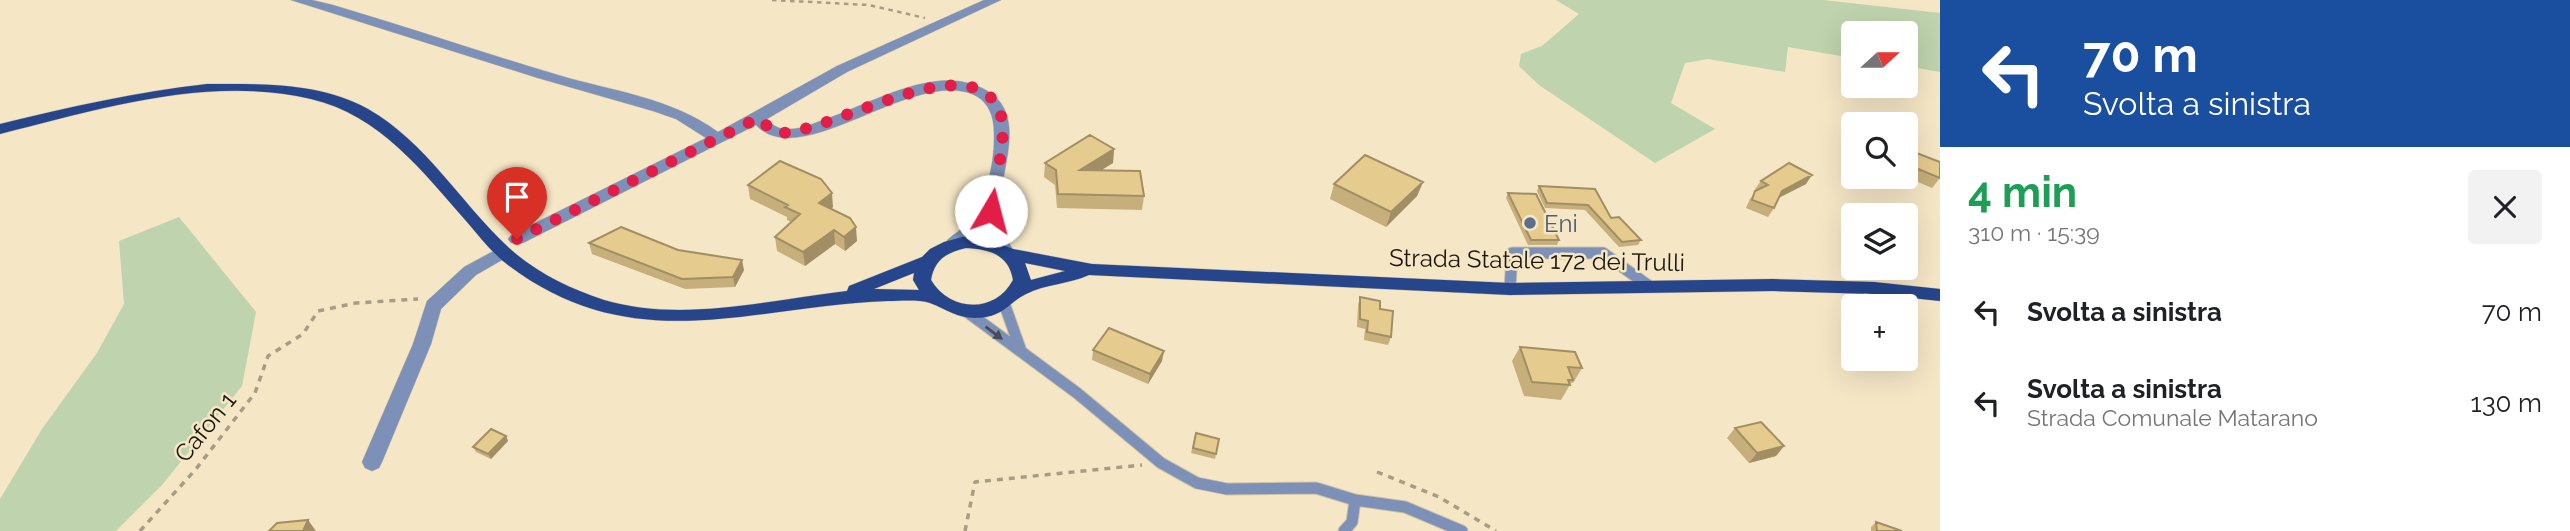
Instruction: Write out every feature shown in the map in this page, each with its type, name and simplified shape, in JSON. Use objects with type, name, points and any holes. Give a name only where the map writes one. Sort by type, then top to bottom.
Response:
[{"type":"main road","points":[[0,129],[91,105],[164,93],[241,88],[314,96],[350,107],[379,121],[510,246],[567,292],[608,307],[648,314],[750,310],[839,296],[902,293],[932,297]]},
{"type":"main road","points":[[839,296],[926,262],[953,244],[978,242],[1008,252],[1092,270]]},
{"type":"main road","points":[[1008,252],[1022,271],[1020,289]]},
{"type":"main road","points":[[926,262],[922,280],[932,297],[941,304],[966,311],[993,308],[1004,303],[1020,289],[1092,270]]},
{"type":"main road","name":"Strada Statale 172 dei Trulli","points":[[1092,270],[1510,289],[1786,285],[1874,288],[1940,295]]},
{"type":"street","points":[[297,0],[402,29],[545,76],[676,113],[704,126],[717,139]]},
{"type":"street","points":[[372,462],[422,344],[433,306],[470,271],[510,246],[758,118],[842,69],[995,0]]},
{"type":"street","points":[[758,118],[775,133],[786,134],[814,128],[899,94],[938,85],[961,85],[990,98],[998,108],[1003,123],[991,211],[993,229],[1008,252]]},
{"type":"street","points":[[953,244],[969,235],[980,223],[996,181]]},
{"type":"lane","points":[[1510,289],[1512,253],[1603,253],[1649,286]]},
{"type":"lane","points":[[1004,303],[1022,354]]},
{"type":"lane","points":[[966,311],[1077,393],[1161,463],[1197,482],[1227,489],[1316,488],[1356,500],[1405,507],[1462,531]]},
{"type":"lane","points":[[1344,531],[1352,522],[1356,500]]},
{"type":"path","points":[[772,0],[849,1],[906,10],[939,25]]},
{"type":"path","name":"Cafon 1","points":[[140,531],[196,468],[255,393],[268,356],[303,334],[318,311],[356,303],[441,298]]},
{"type":"path","points":[[965,531],[975,482],[1161,463]]},
{"type":"path","points":[[1377,472],[1417,486],[1469,511],[1496,531]]},
{"type":"green space","points":[[1556,0],[1823,0],[1940,13],[1940,72],[1918,68],[1918,21],[1841,21],[1841,56],[1788,47],[1785,72],[1708,59],[1685,63],[1671,103],[1715,129],[1655,163],[1539,85],[1519,66],[1521,54],[1542,46],[1579,14]]},
{"type":"green space","points":[[179,217],[256,312],[242,386],[162,485],[116,531],[0,531],[0,499],[42,429],[97,353],[124,304],[119,241]]},
{"type":"building","points":[[1090,135],[1114,149],[1080,170],[1140,171],[1144,196],[1058,194],[1056,170],[1045,163]]},
{"type":"building","points":[[1918,154],[1940,162],[1940,178],[1918,169]]},
{"type":"building","points":[[1365,155],[1423,182],[1391,212],[1334,184]]},
{"type":"building","points":[[780,161],[821,179],[832,193],[819,203],[850,218],[856,227],[844,237],[834,230],[803,252],[775,237],[800,214],[748,185]]},
{"type":"building","points":[[1789,163],[1812,175],[1782,191],[1774,208],[1752,200],[1755,191],[1768,185],[1761,181]]},
{"type":"building","points":[[1539,186],[1595,189],[1611,218],[1619,217],[1641,240],[1622,242],[1588,205],[1547,203]]},
{"type":"building","points":[[1508,193],[1536,194],[1559,240],[1531,240]]},
{"type":"building","points":[[621,227],[678,250],[742,260],[733,277],[682,279],[589,243]]},
{"type":"building","points":[[1360,297],[1380,301],[1380,309],[1393,311],[1391,337],[1367,332],[1368,321],[1360,319]]},
{"type":"building","points":[[1109,328],[1164,351],[1150,374],[1093,350]]},
{"type":"building","points":[[1520,347],[1575,352],[1582,368],[1568,367],[1573,380],[1568,380],[1570,385],[1532,382]]},
{"type":"building","points":[[1761,422],[1784,446],[1757,453],[1735,428]]},
{"type":"building","points":[[491,429],[506,436],[488,454],[473,447]]},
{"type":"building","points":[[1196,433],[1219,439],[1216,454],[1193,448]]},
{"type":"building","points":[[308,520],[303,531],[269,531],[277,523]]},
{"type":"building","points":[[1876,522],[1902,531],[1877,531]]},
{"type":"place","name":"Eni","points":[[1530,223]]},
{"type":"route","points":[[517,239],[758,118],[775,133],[800,132],[859,112],[899,94],[938,85],[961,85],[977,90],[990,98],[998,108],[1003,123],[991,211]]}]
